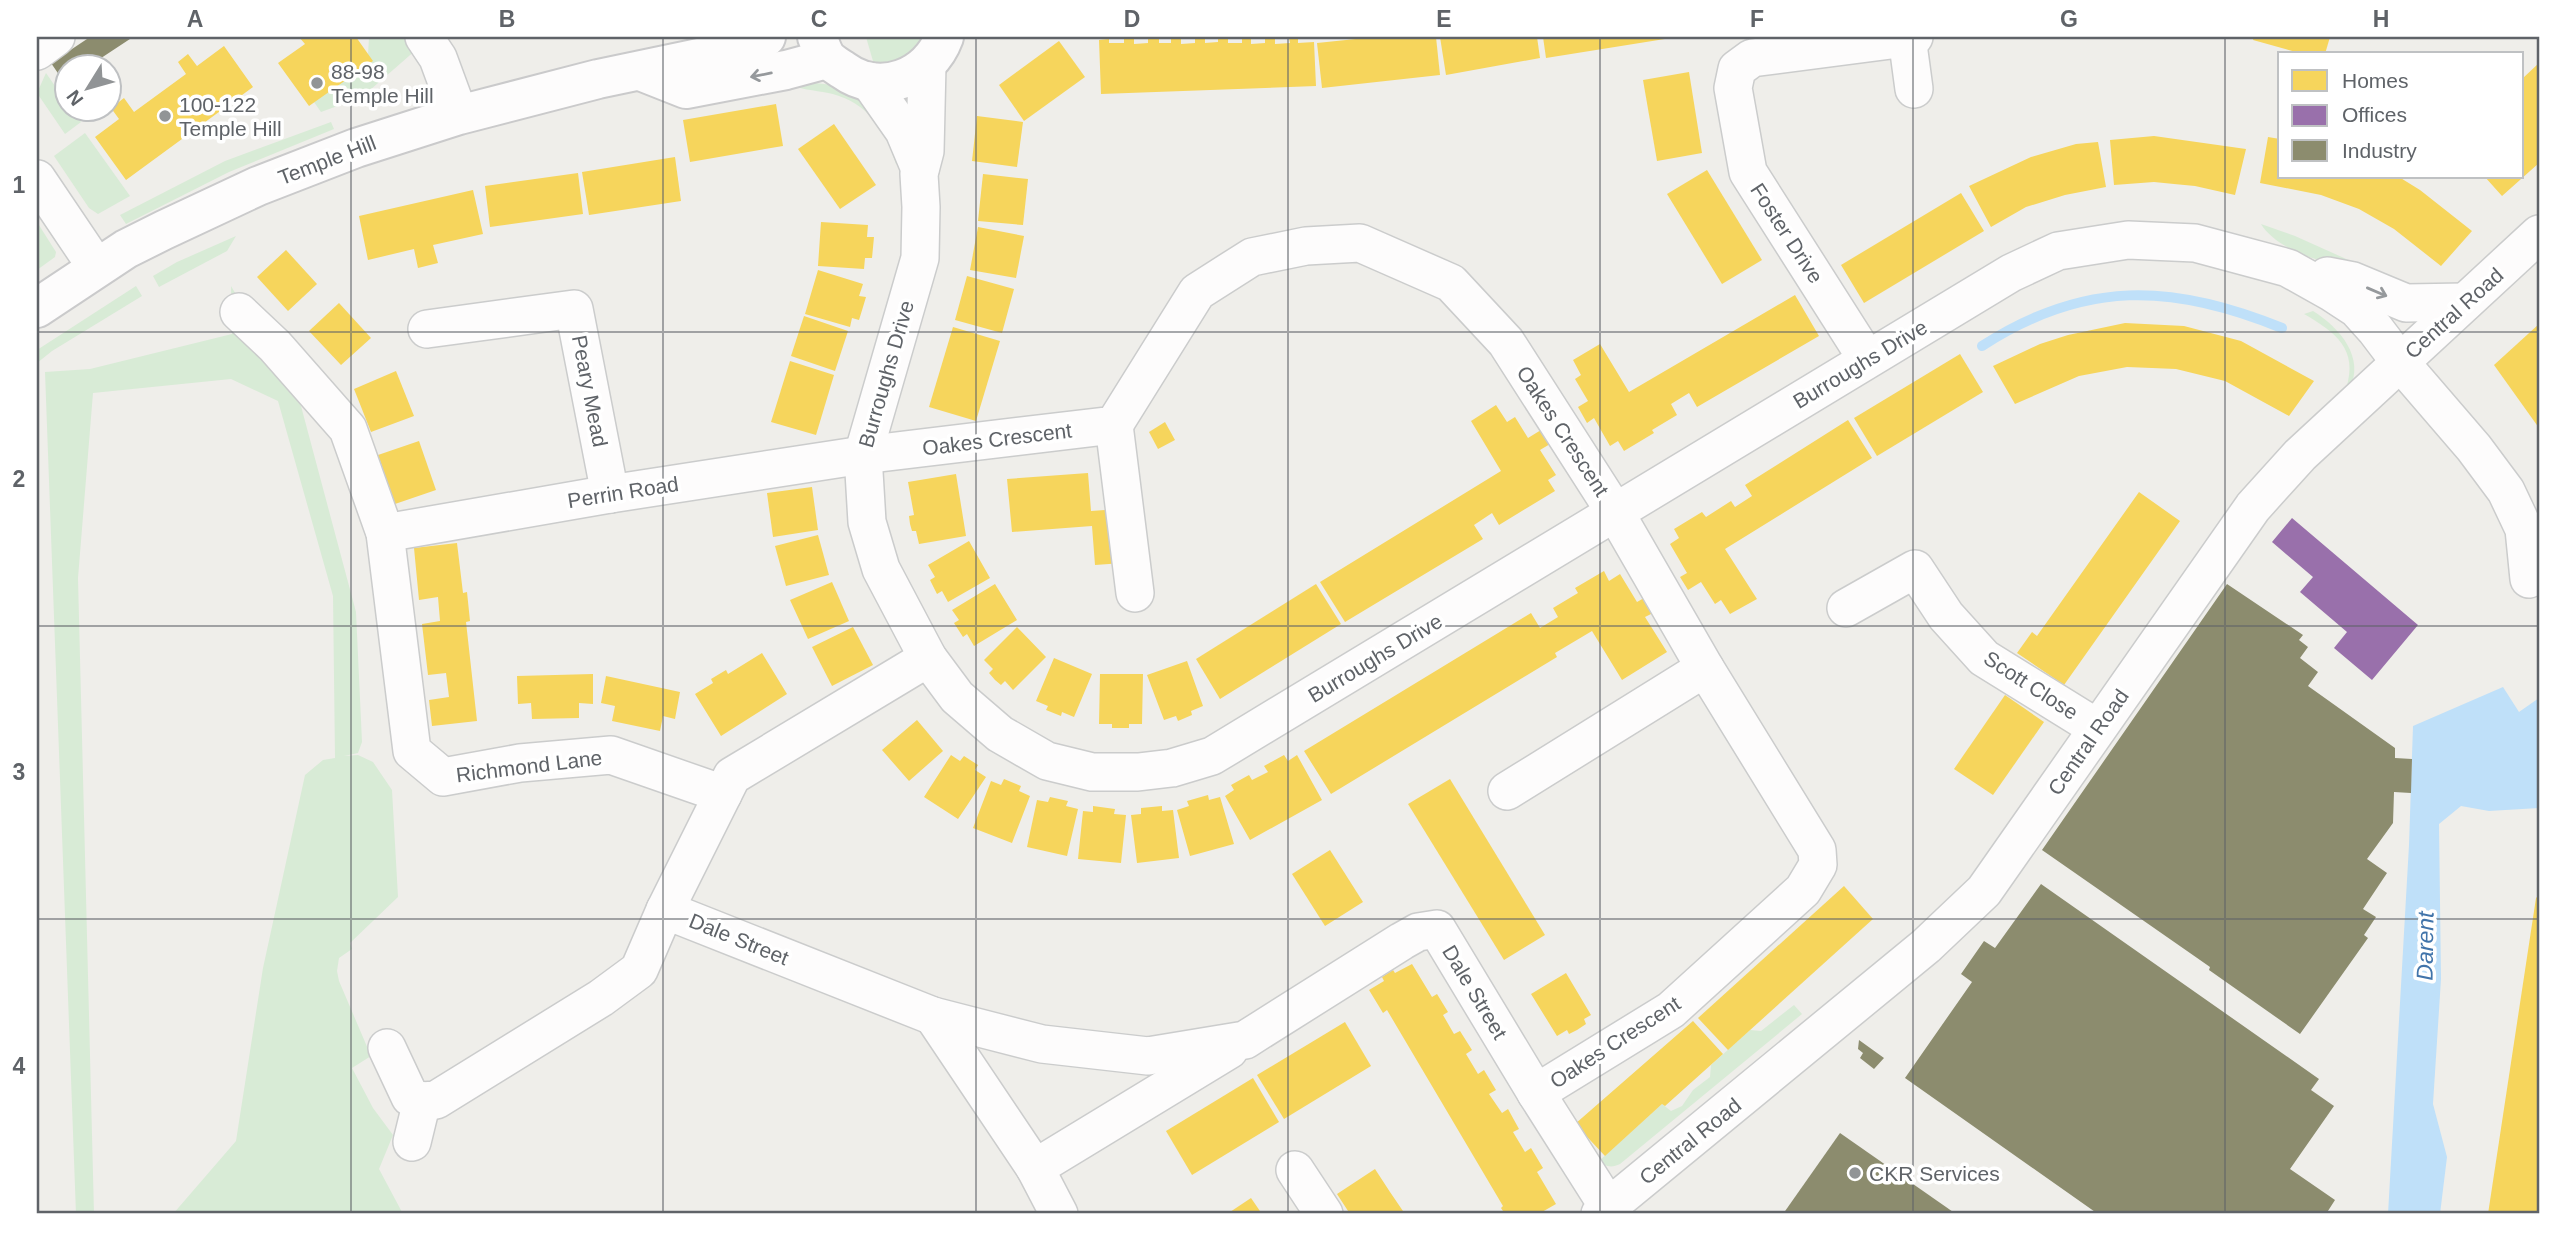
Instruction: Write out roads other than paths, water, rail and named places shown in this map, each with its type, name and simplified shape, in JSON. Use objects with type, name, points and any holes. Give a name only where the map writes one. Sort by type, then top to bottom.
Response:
[{"type":"street","points":[[37,51],[56,37]]},
{"type":"street","points":[[424,37],[438,58],[459,115]]},
{"type":"street","name":"Temple Hill","points":[[37,308],[97,268],[164,230],[258,186],[356,148],[459,115],[598,79],[746,48],[766,37]]},
{"type":"street","points":[[1908,37],[1914,89]]},
{"type":"street","name":"Foster Drive","points":[[1867,359],[1748,172],[1733,88],[1737,68],[1752,58],[1914,37]]},
{"type":"street","points":[[641,71],[685,89],[786,70],[822,48],[849,75],[880,83],[912,76],[936,51]]},
{"type":"street","name":"Burroughs Drive","points":[[936,51],[925,151],[920,169],[920,258],[863,455],[867,522],[881,569],[928,658],[957,697],[1000,734],[1047,761],[1092,772],[1138,772],[1172,768],[1212,756],[2011,273],[2058,251],[2128,240],[2195,243],[2288,268],[2353,281],[2406,303],[2465,302]]},
{"type":"street","name":"Burroughs Drive","points":[[869,81],[904,131],[920,169]]},
{"type":"street","points":[[37,179],[97,268]]},
{"type":"street","name":"Central Road","points":[[1605,1211],[1957,918],[1984,891],[2253,506],[2300,454],[2539,234]]},
{"type":"street","name":"Oakes Crescent","points":[[863,455],[1114,425],[1197,292],[1252,257],[1306,246],[1360,243],[1451,283],[1506,342],[1615,512],[1705,667],[1817,850],[1818,865],[1804,890],[1671,1010],[1536,1093]]},
{"type":"street","name":"Burroughs Drive","points":[[2288,268],[2357,309],[2474,448],[2506,491],[2524,529],[2529,579]]},
{"type":"street","name":"Peary Mead","points":[[427,328],[574,309],[610,494]]},
{"type":"street","name":"Richmond Lane","points":[[239,312],[275,346],[348,429],[385,533],[412,751],[443,777],[520,763],[611,755],[723,794]]},
{"type":"street","points":[[1114,425],[1135,593]]},
{"type":"street","name":"Perrin Road","points":[[385,533],[610,494],[863,455]]},
{"type":"street","name":"Scott Close","points":[[1846,608],[1916,569],[1946,616],[1984,658],[2097,728]]},
{"type":"street","points":[[723,794],[732,776],[928,658]]},
{"type":"street","points":[[1507,791],[1705,667]]},
{"type":"street","name":"Dale Street","points":[[723,794],[666,910],[933,1016],[1042,1044],[1148,1056],[1245,1040]]},
{"type":"street","points":[[387,1048],[410,1097],[422,1101],[436,1100],[601,998],[639,970],[666,910]]},
{"type":"street","name":"Dale Street","points":[[1035,1168],[1410,936],[1437,929],[1605,1211]]},
{"type":"street","points":[[933,1016],[1035,1168],[1059,1214]]},
{"type":"street","points":[[412,1142],[422,1101]]},
{"type":"street","points":[[1295,1170],[1324,1214]]},
{"type":"water","name":"Darent","points":[[2503,687],[2519,712],[2539,698],[2539,808],[2489,811],[2461,806],[2439,824],[2441,979],[2433,1104],[2447,1157],[2440,1214],[2388,1214],[2413,726]]},
{"type":"waterway","points":[[1982,346],[2020,324],[2056,309],[2093,299],[2129,295],[2203,303],[2242,313],[2282,328]]},
{"type":"place","name":"88-98 Temple Hill","points":[[317,83]]},
{"type":"place","name":"100-122 Temple Hill","points":[[165,116]]},
{"type":"place","name":"CKR Services","points":[[1855,1173]]}]
